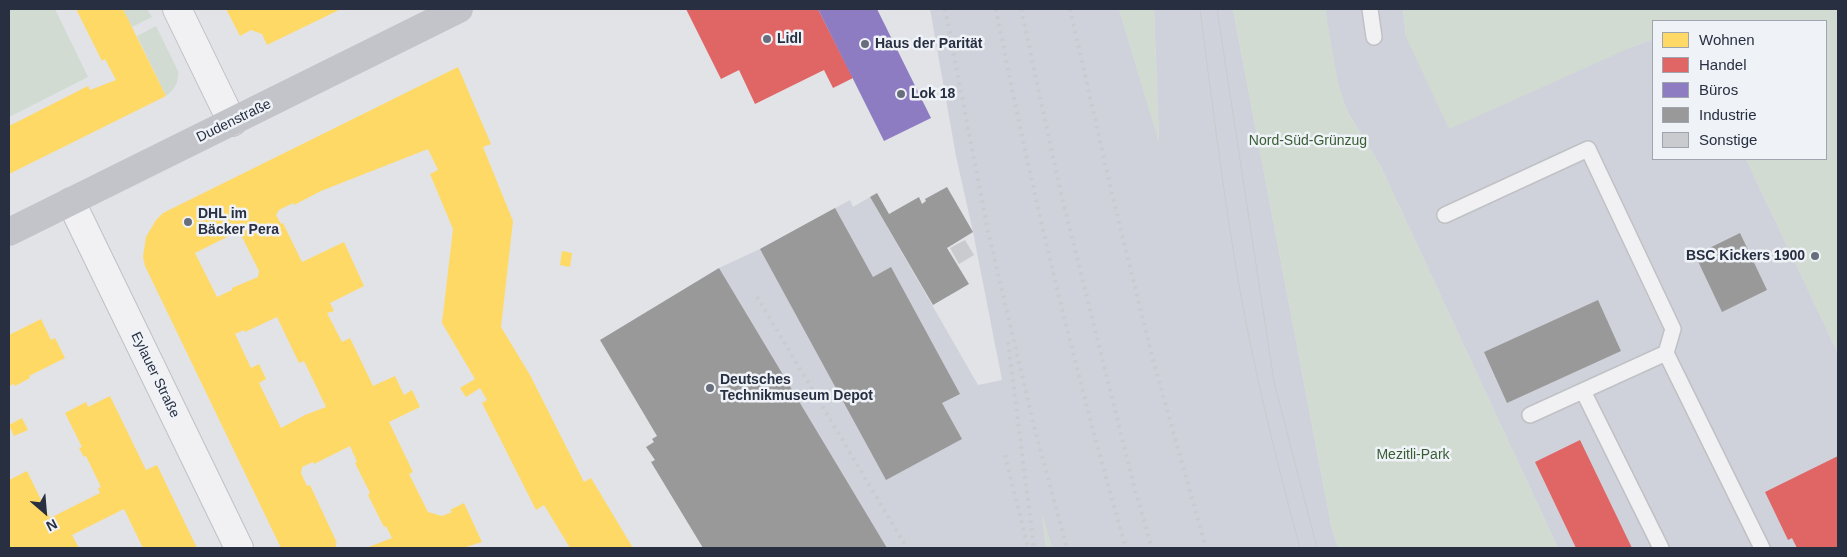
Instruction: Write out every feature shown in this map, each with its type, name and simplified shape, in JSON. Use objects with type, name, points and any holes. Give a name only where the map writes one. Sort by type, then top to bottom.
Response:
[{"type":"main road","name":"Dudenstraße","points":[[9,232],[459,9]]},
{"type":"street","points":[[177,9],[232,122]]},
{"type":"street","name":"Eylauer Straße","points":[[71,202],[240,548]]},
{"type":"lane","points":[[1370,9],[1374,37]]},
{"type":"lane","points":[[1445,215],[1588,149],[1673,328],[1666,353],[1762,548]]},
{"type":"lane","points":[[1530,415],[1666,353]]},
{"type":"lane","points":[[1583,391],[1661,548]]},
{"type":"shaded area","points":[[930,9],[1119,9],[1159,141],[1154,9],[1233,9],[1331,525],[1338,548],[1052,548],[1042,515],[1046,548],[887,548],[719,268],[760,249],[850,200],[853,207],[870,197],[978,385],[1002,380],[956,156]]},
{"type":"shaded area","points":[[1325,9],[1403,9],[1406,37],[1632,47],[1652,39],[1652,160],[1746,160],[1838,353],[1838,548],[1558,548],[1380,165],[1347,111],[1337,83]]},
{"type":"green space","points":[[9,9],[55,9],[88,77],[9,117]]},
{"type":"green space","points":[[123,9],[147,9],[152,17],[132,27]]},
{"type":"green space","points":[[1119,9],[1154,9],[1159,143]]},
{"type":"green space","name":"Mezitli-Park","points":[[1233,9],[1325,9],[1338,83],[1347,111],[1380,165],[1558,548],[1338,548],[1331,525]]},
{"type":"green space","name":"BSC Kickers 1900","points":[[1403,9],[1838,9],[1838,353],[1746,160],[1827,160],[1827,20],[1652,20],[1652,39],[1449,129],[1406,37]]},
{"type":"green space","points":[[156,26],[178,71],[176,85],[166,96],[137,36]]},
{"type":"green space","points":[[1041,510],[1052,548],[1046,548]]},
{"type":"building: Wohnen","points":[[76,9],[123,9],[166,96],[9,174],[9,126],[88,86],[90,90],[116,80],[105,59],[102,61]]},
{"type":"building: Wohnen","points":[[226,9],[341,9],[267,45],[262,34],[251,30],[240,36]]},
{"type":"building: Wohnen","points":[[458,67],[491,144],[483,147],[513,221],[501,327],[530,375],[584,482],[591,478],[633,548],[570,548],[544,505],[536,510],[482,403],[487,400],[480,388],[466,397],[460,388],[475,379],[442,323],[453,229],[430,174],[438,170],[428,149],[321,191],[294,205],[293,203],[279,210],[276,215],[281,224],[283,223],[302,262],[344,242],[364,286],[330,303],[334,311],[327,313],[342,342],[350,338],[373,386],[395,376],[404,395],[412,390],[420,407],[389,422],[413,472],[409,474],[428,512],[442,516],[452,512],[450,510],[464,503],[482,542],[463,548],[366,548],[392,538],[386,526],[384,527],[368,495],[370,493],[355,463],[357,462],[350,446],[314,464],[313,462],[302,467],[301,473],[307,486],[310,485],[337,543],[335,543],[337,548],[281,548],[145,266],[143,257],[146,237],[156,220],[163,213]],"holes":[[[239,231],[259,271],[258,277],[232,288],[232,290],[217,297],[195,253]],[[277,317],[299,363],[304,361],[326,407],[305,415],[281,428],[259,383],[266,379],[259,364],[251,368],[235,334],[244,330],[245,332]]]},
{"type":"building: Wohnen","points":[[562,251],[572,253],[570,267],[560,265]]},
{"type":"building: Wohnen","points":[[41,319],[51,340],[55,338],[65,358],[29,376],[30,378],[15,386],[14,384],[9,386],[9,335]]},
{"type":"building: Wohnen","points":[[110,396],[146,470],[157,465],[197,548],[143,548],[124,509],[72,535],[79,548],[9,548],[9,480],[27,471],[50,518],[100,493],[98,488],[101,487],[86,456],[84,457],[79,448],[82,447],[65,413],[86,402],[88,407]]},
{"type":"building: Wohnen","points":[[22,418],[28,430],[14,436],[9,425]]},
{"type":"building: Handel","name":"Lidl","points":[[686,9],[818,9],[853,78],[833,88],[824,70],[755,104],[739,70],[721,79]]},
{"type":"building: Handel","points":[[1580,440],[1632,548],[1576,548],[1535,462]]},
{"type":"building: Handel","points":[[1838,456],[1838,548],[1797,548],[1792,538],[1788,540],[1765,492]]},
{"type":"building: Büros","name":"Haus der Parität","points":[[818,9],[877,9],[931,118],[884,141]]},
{"type":"building: Industrie","points":[[947,187],[973,232],[947,248],[969,284],[933,305],[870,197],[877,193],[889,214],[919,197],[922,204],[926,201],[925,199]]},
{"type":"building: Industrie","name":"Deutsches Technikmuseum Depot","points":[[835,208],[873,277],[891,267],[960,394],[942,403],[962,439],[886,480],[760,249]]},
{"type":"building: Industrie","points":[[1740,233],[1767,290],[1722,312],[1695,255]]},
{"type":"building: Industrie","name":"Deutsches Technikmuseum Depot","points":[[719,268],[887,548],[703,548],[651,462],[655,460],[646,447],[654,442],[652,439],[657,436],[600,340]]},
{"type":"building: Industrie","points":[[1598,300],[1621,351],[1507,403],[1484,352]]},
{"type":"building: Sonstige","points":[[965,240],[974,255],[959,264],[950,248]]},
{"type":"tram line","points":[[1200,9],[1226,203],[1242,303],[1265,409],[1300,548]]},
{"type":"tram line","points":[[1217,9],[1274,382],[1317,548]]},
{"type":"railway","points":[[945,9],[988,231],[1034,426],[1067,548]]},
{"type":"railway","points":[[996,9],[1055,280],[1089,415],[1126,548]]},
{"type":"railway","points":[[1021,9],[1060,189],[1135,490],[1152,548]]},
{"type":"railway","points":[[1070,9],[1113,198],[1153,360],[1206,548]]},
{"type":"railway","points":[[757,297],[907,548]]},
{"type":"railway","points":[[1008,342],[1034,548]]},
{"type":"railway","points":[[1005,455],[1028,548]]},
{"type":"place","name":"Lidl","points":[[767,39]]},
{"type":"place","name":"Haus der Parität","points":[[865,44]]},
{"type":"place","name":"Lok 18","points":[[901,94]]},
{"type":"place","name":"DHL im Bäcker Pera","points":[[188,222]]},
{"type":"place","name":"BSC Kickers 1900","points":[[1815,256]]},
{"type":"place","name":"Deutsches Technikmuseum Depot","points":[[710,388]]},
{"type":"park label","name":"Nord-Süd-Grünzug","points":[[1308,141]]}]
